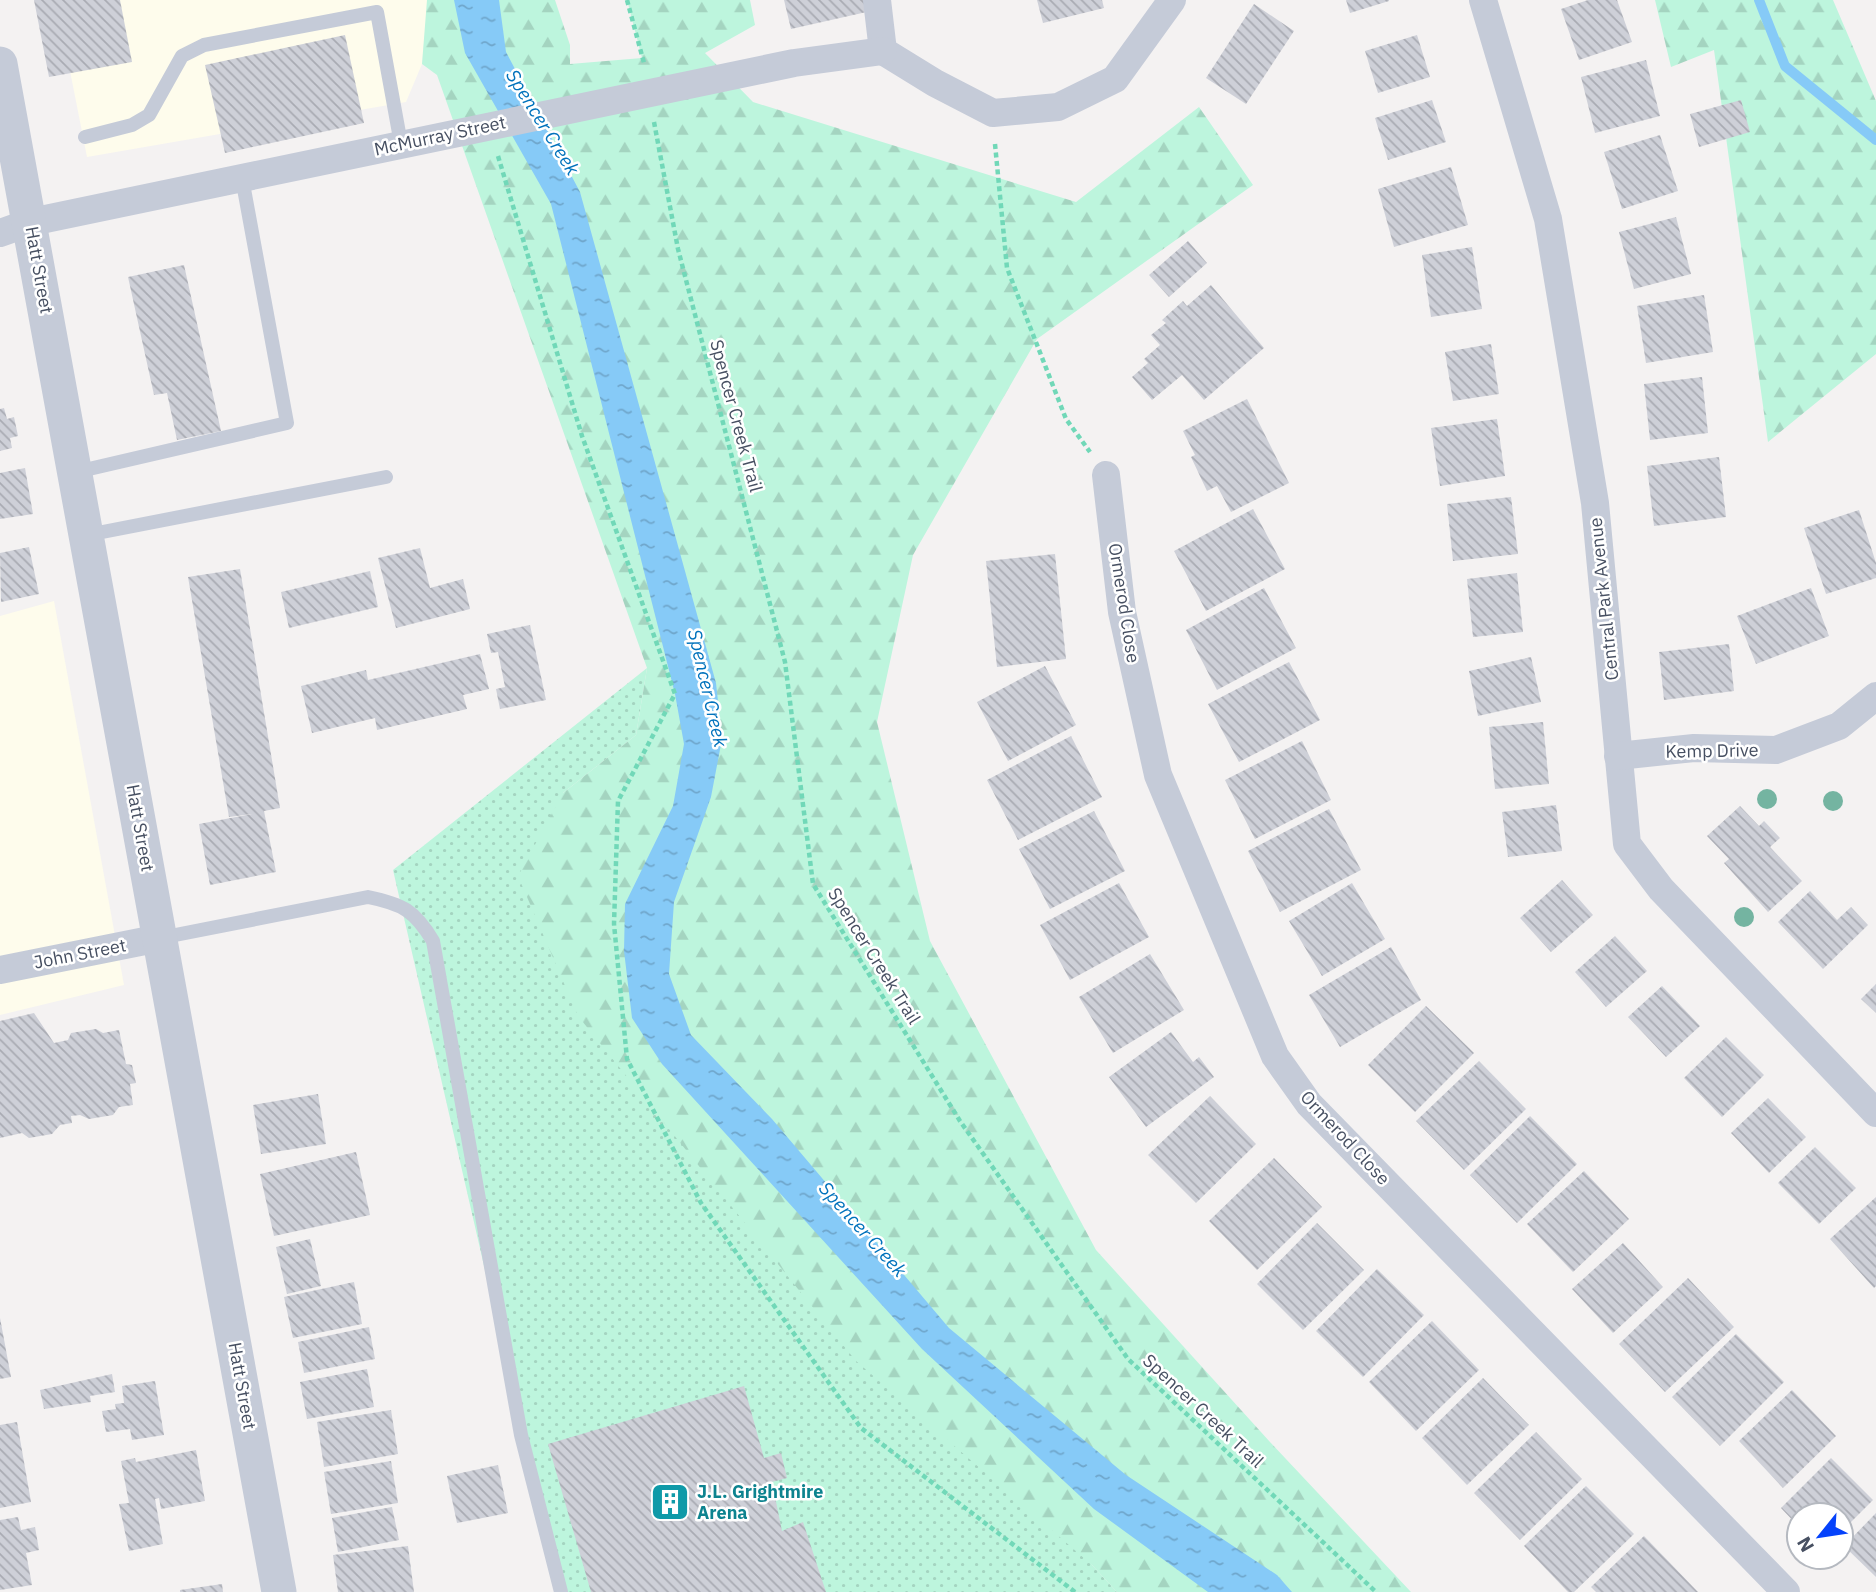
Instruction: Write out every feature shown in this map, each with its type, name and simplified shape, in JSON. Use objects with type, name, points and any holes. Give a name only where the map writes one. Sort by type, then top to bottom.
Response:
[{"type":"street","points":[[877,0],[883,51],[993,113],[1058,107],[1115,79],[1172,0]]},
{"type":"street","name":"Central Park Avenue","points":[[1483,0],[1548,219],[1595,503],[1627,844],[1661,889],[1876,1113]]},
{"type":"street","name":"McMurray Street","points":[[15,228],[477,129],[648,87],[883,51]]},
{"type":"street","name":"Hatt Street","points":[[0,64],[15,228],[76,472],[279,1592]]},
{"type":"street","name":"Ormerod Close","points":[[1106,475],[1122,612],[1158,775],[1275,1056],[1309,1104],[1786,1592]]},
{"type":"street","name":"Kemp Drive","points":[[1618,756],[1695,748],[1776,750],[1839,726],[1876,696]]},
{"type":"street","name":"John Street","points":[[0,970],[160,938]]},
{"type":"lane","points":[[85,137],[132,125],[149,115],[182,57],[204,45],[377,12],[401,144]]},
{"type":"lane","points":[[76,472],[287,424],[242,178]]},
{"type":"lane","points":[[87,535],[386,477]]},
{"type":"lane","points":[[160,938],[368,897],[396,902],[419,919],[433,941],[521,1435],[561,1592]]},
{"type":"path","name":"Spencer Creek Trail","points":[[626,0],[648,87],[678,249],[785,662],[813,884],[960,1121],[1128,1359],[1376,1592]]},
{"type":"path","points":[[993,113],[1007,268],[1037,338],[1066,419],[1106,475]]},
{"type":"path","points":[[477,129],[582,436],[675,694],[618,801],[614,924],[627,1059],[701,1203],[861,1428],[964,1510],[1075,1592]]},
{"type":"shaded area","points":[[56,0],[428,1],[422,64],[406,102],[87,157]]},
{"type":"shaded area","points":[[54,601],[124,985],[0,1015],[0,616]]},
{"type":"green space","points":[[427,0],[555,0],[570,45],[570,64],[642,58],[627,0],[750,0],[755,25],[705,53],[753,102],[1076,202],[1199,107],[1253,185],[1037,339],[913,555],[877,722],[930,941],[1096,1250],[1411,1592],[1117,1592],[1092,1565],[856,1361],[578,1016],[518,876],[563,793],[636,735],[647,668],[437,75],[422,64]]},
{"type":"green space","points":[[1655,0],[1833,0],[1876,101],[1876,354],[1768,442],[1714,50],[1671,67]]},
{"type":"green space","points":[[647,668],[636,735],[563,793],[1092,1565],[1117,1592],[559,1592],[393,870]]},
{"type":"water","name":"Spencer Creek","points":[[454,0],[499,0],[506,52],[580,192],[716,683],[722,739],[711,797],[674,902],[669,974],[691,1035],[772,1119],[949,1328],[1126,1475],[1277,1575],[1292,1592],[1208,1592],[1094,1509],[922,1349],[662,1064],[632,1018],[624,951],[625,904],[673,806],[684,744],[675,694],[551,204],[465,53]]},
{"type":"building","points":[[34,0],[120,0],[132,62],[49,77]]},
{"type":"building","points":[[784,0],[868,0],[871,11],[791,29]]},
{"type":"building","points":[[1037,0],[1102,0],[1104,8],[1043,23]]},
{"type":"building","points":[[1346,0],[1389,0],[1389,1],[1350,13]]},
{"type":"building","points":[[1588,0],[1617,0],[1632,42],[1579,60],[1561,9]]},
{"type":"building","points":[[1254,4],[1294,31],[1246,104],[1206,78]]},
{"type":"building","points":[[345,35],[364,123],[225,153],[205,65]]},
{"type":"building","points":[[1417,35],[1430,77],[1378,93],[1365,51]]},
{"type":"building","points":[[1646,60],[1660,116],[1595,133],[1581,77]]},
{"type":"building","points":[[1432,100],[1446,142],[1388,160],[1375,118]]},
{"type":"building","points":[[1741,100],[1750,132],[1699,147],[1690,114]]},
{"type":"building","points":[[1660,135],[1678,191],[1622,209],[1604,152]]},
{"type":"building","points":[[1451,167],[1468,225],[1394,247],[1378,189]]},
{"type":"building","points":[[1676,217],[1691,274],[1634,289],[1619,232]]},
{"type":"building","points":[[1188,241],[1207,263],[1169,297],[1149,275]]},
{"type":"building","points":[[1472,247],[1482,309],[1431,317],[1422,255]]},
{"type":"building","points":[[184,265],[221,431],[177,440],[167,393],[154,395],[128,277]]},
{"type":"building","points":[[1211,285],[1264,348],[1204,400],[1182,375],[1152,400],[1132,377],[1148,363],[1144,359],[1160,345],[1151,335],[1166,323],[1162,320],[1183,301],[1187,306]]},
{"type":"building","points":[[1704,295],[1713,352],[1646,363],[1637,306]]},
{"type":"building","points":[[1491,344],[1499,394],[1453,401],[1445,352]]},
{"type":"building","points":[[1702,377],[1708,433],[1650,440],[1644,384]]},
{"type":"building","points":[[1247,399],[1289,483],[1231,512],[1217,486],[1207,491],[1191,457],[1195,455],[1183,431]]},
{"type":"building","points":[[4,408],[7,419],[14,417],[18,436],[10,438],[12,448],[0,451],[0,409]]},
{"type":"building","points":[[1497,419],[1505,476],[1440,486],[1431,428]]},
{"type":"building","points":[[1719,457],[1726,517],[1654,526],[1647,466]]},
{"type":"building","points":[[25,468],[33,514],[0,519],[0,473]]},
{"type":"building","points":[[1511,497],[1518,554],[1453,561],[1447,504]]},
{"type":"building","points":[[1253,509],[1285,569],[1206,611],[1174,551]]},
{"type":"building","points":[[1859,510],[1876,563],[1876,578],[1826,594],[1804,528]]},
{"type":"building","points":[[29,547],[39,594],[1,602],[0,553]]},
{"type":"building","points":[[420,548],[430,588],[463,579],[470,609],[396,628],[378,558]]},
{"type":"building","points":[[1055,554],[1066,659],[997,667],[986,561]]},
{"type":"building","points":[[240,569],[280,808],[264,811],[276,872],[210,885],[199,824],[252,814],[229,817],[188,577]]},
{"type":"building","points":[[370,571],[378,607],[289,628],[281,592]]},
{"type":"building","points":[[1517,573],[1523,632],[1473,637],[1467,579]]},
{"type":"building","points":[[1264,588],[1296,648],[1217,690],[1186,630]]},
{"type":"building","points":[[1811,588],[1829,636],[1756,664],[1737,616]]},
{"type":"building","points":[[530,625],[546,700],[500,709],[496,689],[505,687],[498,652],[491,653],[487,634]]},
{"type":"building","points":[[1729,644],[1734,691],[1664,700],[1659,652]]},
{"type":"building","points":[[480,654],[489,689],[463,695],[467,709],[377,730],[375,718],[312,733],[301,686],[366,670],[368,680]]},
{"type":"building","points":[[1531,657],[1541,702],[1478,716],[1469,671]]},
{"type":"building","points":[[1289,662],[1320,720],[1239,762],[1208,704]]},
{"type":"building","points":[[1045,666],[1076,725],[1008,761],[977,702]]},
{"type":"building","points":[[1543,722],[1549,784],[1495,789],[1489,727]]},
{"type":"building","points":[[1071,736],[1102,797],[1018,840],[987,780]]},
{"type":"building","points":[[1302,741],[1331,800],[1255,839],[1225,780]]},
{"type":"building","points":[[1556,805],[1562,851],[1508,857],[1502,812]]},
{"type":"building","points":[[1740,806],[1759,826],[1764,821],[1780,838],[1770,847],[1802,881],[1768,912],[1724,863],[1729,859],[1707,836]]},
{"type":"building","points":[[1329,809],[1361,870],[1280,912],[1248,851]]},
{"type":"building","points":[[1094,811],[1125,871],[1050,909],[1019,849]]},
{"type":"building","points":[[1562,880],[1593,915],[1551,952],[1520,918]]},
{"type":"building","points":[[1119,883],[1149,937],[1070,980],[1040,925]]},
{"type":"building","points":[[1352,883],[1385,939],[1322,976],[1289,921]]},
{"type":"building","points":[[1810,891],[1837,920],[1851,907],[1868,925],[1823,969],[1778,922]]},
{"type":"building","points":[[1615,936],[1647,971],[1606,1007],[1575,972]]},
{"type":"building","points":[[1391,947],[1421,1000],[1340,1047],[1309,995]]},
{"type":"building","points":[[1150,954],[1184,1010],[1113,1053],[1079,997]]},
{"type":"building","points":[[1876,984],[1876,1013],[1861,999]]},
{"type":"building","points":[[1662,986],[1700,1026],[1666,1057],[1628,1017]]},
{"type":"building","points":[[1426,1006],[1474,1053],[1415,1112],[1368,1065]]},
{"type":"building","points":[[34,1013],[54,1043],[68,1040],[71,1033],[96,1029],[103,1033],[119,1030],[126,1064],[132,1065],[136,1083],[130,1084],[133,1105],[119,1107],[113,1115],[89,1119],[80,1115],[71,1116],[72,1123],[60,1125],[52,1134],[29,1138],[22,1133],[0,1138],[0,1021]]},
{"type":"building","points":[[1171,1032],[1193,1062],[1199,1057],[1214,1077],[1146,1127],[1109,1077]]},
{"type":"building","points":[[1726,1037],[1764,1075],[1722,1117],[1684,1078]]},
{"type":"building","points":[[1479,1061],[1526,1109],[1464,1170],[1416,1121]]},
{"type":"building","points":[[318,1094],[326,1144],[261,1154],[253,1105]]},
{"type":"building","points":[[1210,1096],[1256,1144],[1196,1203],[1148,1155]]},
{"type":"building","points":[[1768,1098],[1806,1137],[1769,1173],[1731,1133]]},
{"type":"building","points":[[1530,1116],[1577,1164],[1517,1223],[1470,1175]]},
{"type":"building","points":[[1815,1147],[1856,1188],[1819,1224],[1778,1183]]},
{"type":"building","points":[[356,1152],[370,1215],[274,1236],[260,1174]]},
{"type":"building","points":[[1274,1158],[1322,1207],[1257,1270],[1209,1221]]},
{"type":"building","points":[[1584,1171],[1629,1219],[1573,1272],[1527,1224]]},
{"type":"building","points":[[1876,1197],[1876,1286],[1874,1288],[1830,1239]]},
{"type":"building","points":[[1317,1223],[1364,1270],[1303,1330],[1257,1284]]},
{"type":"building","points":[[310,1239],[321,1286],[287,1294],[276,1247]]},
{"type":"building","points":[[1623,1243],[1663,1287],[1613,1333],[1572,1289]]},
{"type":"building","points":[[1377,1269],[1424,1315],[1363,1377],[1316,1331]]},
{"type":"building","points":[[1688,1278],[1734,1327],[1665,1392],[1619,1344]]},
{"type":"building","points":[[354,1282],[362,1324],[293,1338],[284,1297]]},
{"type":"building","points":[[0,1318],[11,1377],[0,1379]]},
{"type":"building","points":[[1432,1321],[1479,1370],[1416,1431],[1369,1382]]},
{"type":"building","points":[[369,1327],[375,1359],[304,1373],[298,1342]]},
{"type":"building","points":[[1736,1334],[1784,1382],[1720,1446],[1672,1397]]},
{"type":"building","points":[[367,1369],[374,1407],[307,1419],[300,1382]]},
{"type":"building","points":[[112,1374],[115,1392],[90,1396],[91,1402],[44,1409],[40,1390]]},
{"type":"building","points":[[1483,1378],[1529,1425],[1467,1485],[1422,1438]]},
{"type":"building","points":[[155,1381],[164,1435],[132,1440],[130,1429],[106,1432],[102,1411],[116,1409],[115,1404],[124,1403],[122,1386]]},
{"type":"building","name":"J.L. Grightmire Arena","points":[[744,1386],[764,1458],[781,1453],[787,1478],[772,1482],[782,1531],[803,1522],[826,1592],[591,1592],[548,1444]]},
{"type":"building","points":[[1792,1390],[1836,1436],[1783,1488],[1739,1441]]},
{"type":"building","points":[[391,1410],[398,1454],[324,1467],[317,1422]]},
{"type":"building","points":[[17,1422],[31,1502],[0,1508],[0,1425]]},
{"type":"building","points":[[1536,1432],[1582,1479],[1520,1540],[1474,1493]]},
{"type":"building","points":[[196,1450],[205,1501],[161,1509],[159,1498],[155,1499],[163,1544],[129,1551],[119,1504],[129,1503],[121,1461],[135,1458],[136,1462]]},
{"type":"building","points":[[1831,1458],[1873,1500],[1855,1518],[1855,1501],[1788,1501]]},
{"type":"building","points":[[391,1461],[398,1503],[331,1514],[324,1472]]},
{"type":"building","points":[[498,1465],[508,1513],[457,1523],[447,1476]]},
{"type":"building","points":[[1586,1486],[1634,1534],[1574,1592],[1568,1592],[1524,1546]]},
{"type":"building","points":[[392,1507],[399,1540],[338,1552],[332,1518]]},
{"type":"building","points":[[1876,1513],[1876,1577],[1855,1557],[1855,1535]]},
{"type":"building","points":[[18,1517],[21,1530],[35,1527],[39,1550],[26,1553],[32,1585],[0,1590],[0,1520]]},
{"type":"building","points":[[1644,1536],[1698,1592],[1596,1592],[1591,1587]]},
{"type":"building","points":[[408,1546],[414,1592],[338,1592],[333,1555]]},
{"type":"building","points":[[222,1584],[223,1592],[180,1592],[180,1590]]},
{"type":"waterway","points":[[1759,0],[1785,66],[1876,140]]},
{"type":"place","name":"J.L. Grightmire Arena","points":[[670,1502]]}]
